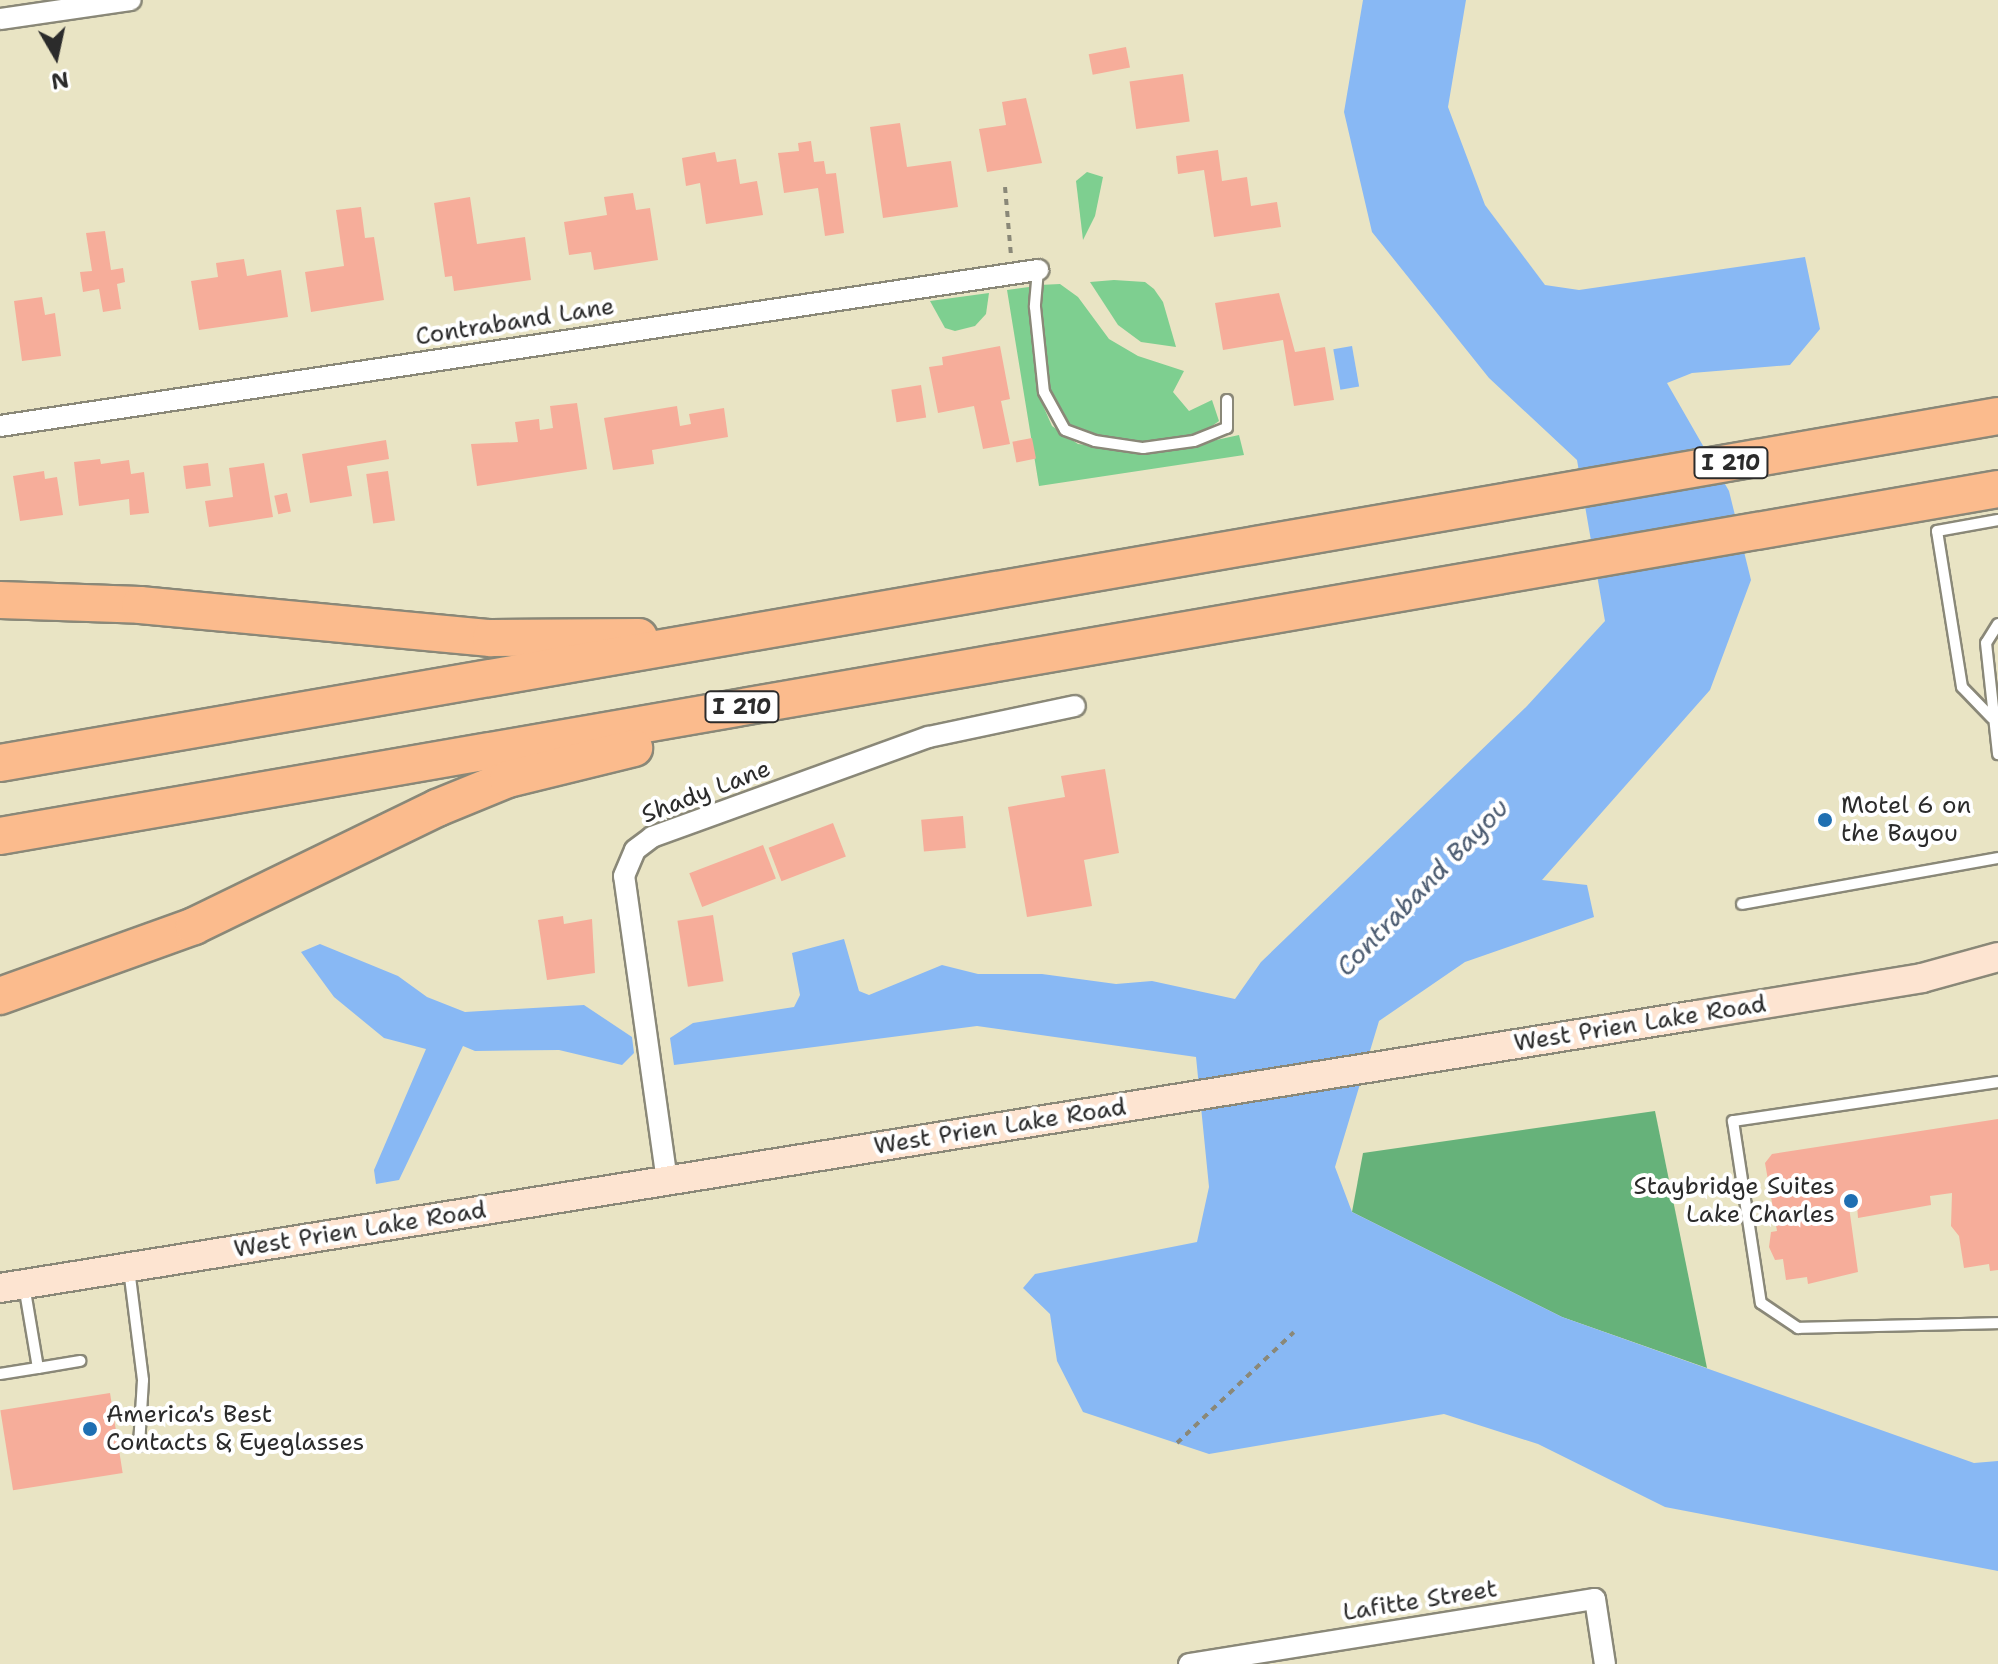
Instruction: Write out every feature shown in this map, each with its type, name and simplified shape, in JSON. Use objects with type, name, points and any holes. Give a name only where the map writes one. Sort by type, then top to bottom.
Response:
[{"type":"highway","name":"I 210","points":[[0,763],[1998,416]]},
{"type":"highway","name":"I 210","points":[[0,836],[1998,489]]},
{"type":"highway","points":[[0,600],[140,605],[491,638],[772,630]]},
{"type":"highway","points":[[0,996],[194,926],[508,779],[869,684]]},
{"type":"highway","points":[[0,1009],[82,968]]},
{"type":"street","points":[[0,19],[131,0]]},
{"type":"street","name":"Contraband Lane","points":[[0,426],[1038,270]]},
{"type":"street","name":"Shady Lane","points":[[667,1181],[624,876],[635,850],[652,837],[929,737],[1075,706]]},
{"type":"street","name":"West Prien Lake Road","points":[[7,1286],[1922,978],[1998,957]]},
{"type":"street","name":"Lafitte Street","points":[[1189,1664],[1595,1599],[1605,1664]]},
{"type":"lane","points":[[1038,270],[1035,307],[1044,392],[1065,430],[1095,441],[1143,448],[1194,441],[1227,428],[1227,400]]},
{"type":"lane","points":[[1992,718],[1962,687],[1937,531],[1998,520]]},
{"type":"lane","points":[[1998,624],[1986,643],[1998,754]]},
{"type":"lane","points":[[1742,904],[1998,858]]},
{"type":"lane","points":[[1998,1082],[1733,1121],[1761,1303],[1798,1328],[1998,1323]]},
{"type":"lane","points":[[128,1267],[143,1380],[139,1446]]},
{"type":"lane","points":[[7,1286],[38,1368]]},
{"type":"lane","points":[[0,1374],[80,1361]]},
{"type":"path","points":[[1005,187],[1014,274]]},
{"type":"path","points":[[1177,1443],[1294,1332]]},
{"type":"green space","points":[[1087,172],[1103,177],[1095,216],[1083,240],[1076,181]]},
{"type":"green space","points":[[1090,282],[1145,282],[1154,289],[1163,302],[1176,347],[1141,342],[1118,325]]},
{"type":"green space","points":[[1060,284],[1078,297],[1109,339],[1138,356],[1184,371],[1173,392],[1189,411],[1212,400],[1219,421],[1201,434],[1167,443],[1117,442],[1069,428],[1052,409],[1039,285]]},
{"type":"green space","points":[[1029,287],[1041,401],[1052,426],[1078,444],[1157,453],[1239,435],[1244,455],[1039,486],[1007,290]]},
{"type":"green space","points":[[989,293],[986,314],[975,326],[955,331],[945,328],[930,301]]},
{"type":"green space","points":[[1655,1111],[1707,1368],[1562,1317],[1352,1212],[1363,1153]]},
{"type":"water","name":"Contraband Bayou","points":[[1363,0],[1466,0],[1448,107],[1485,205],[1545,285],[1579,290],[1805,257],[1820,329],[1790,365],[1692,373],[1667,383],[1729,491],[1751,580],[1710,690],[1542,880],[1587,885],[1594,917],[1465,962],[1379,1021],[1335,1167],[1352,1212],[1562,1317],[1974,1463],[1998,1461],[1998,1571],[1665,1507],[1538,1444],[1444,1414],[1209,1454],[1083,1412],[1057,1361],[1050,1314],[1023,1288],[1035,1274],[1197,1242],[1209,1187],[1196,1057],[977,1026],[674,1065],[670,1038],[693,1023],[794,1007],[800,995],[792,953],[844,939],[859,991],[869,995],[942,965],[978,974],[1042,974],[1116,984],[1152,981],[1235,999],[1261,962],[1527,706],[1605,621],[1577,460],[1489,378],[1372,232],[1344,112]]},
{"type":"water","points":[[1352,346],[1359,386],[1340,390],[1333,349]]},
{"type":"water","points":[[320,944],[398,976],[427,997],[465,1012],[584,1005],[632,1037],[634,1053],[622,1065],[559,1050],[475,1051],[463,1046],[399,1180],[376,1184],[374,1170],[426,1049],[384,1038],[334,997],[301,952]]},
{"type":"building","points":[[1126,47],[1130,68],[1093,75],[1089,54]]},
{"type":"building","points":[[1183,74],[1190,122],[1136,129],[1130,82]]},
{"type":"building","points":[[1026,98],[1042,163],[987,172],[979,129],[1006,125],[1002,102]]},
{"type":"building","points":[[900,123],[907,167],[951,161],[958,207],[883,218],[870,127]]},
{"type":"building","points":[[811,141],[814,162],[824,161],[826,174],[836,173],[844,233],[825,236],[818,188],[784,193],[778,153],[799,151],[798,143]]},
{"type":"building","points":[[1218,150],[1222,181],[1247,177],[1251,206],[1277,202],[1281,227],[1214,237],[1204,170],[1178,174],[1176,156]]},
{"type":"building","points":[[715,152],[717,162],[736,159],[740,184],[757,181],[763,215],[706,224],[700,183],[686,186],[682,158]]},
{"type":"building","points":[[633,193],[636,210],[650,208],[658,260],[594,270],[591,252],[569,255],[564,222],[607,215],[604,197]]},
{"type":"building","points":[[470,197],[477,244],[525,237],[531,280],[454,291],[452,276],[445,277],[434,203]]},
{"type":"building","points":[[361,207],[365,238],[374,237],[384,300],[311,312],[305,272],[344,266],[336,210]]},
{"type":"building","points":[[105,231],[111,270],[123,268],[125,282],[117,284],[121,309],[103,312],[99,289],[83,292],[80,272],[92,271],[86,233]]},
{"type":"building","points":[[244,259],[247,276],[281,270],[288,317],[199,330],[191,281],[218,277],[216,263]]},
{"type":"building","points":[[1279,293],[1295,352],[1325,347],[1334,400],[1294,406],[1283,340],[1223,350],[1215,303]]},
{"type":"building","points":[[42,297],[45,315],[55,313],[61,356],[22,361],[14,301]]},
{"type":"building","points":[[1000,346],[1010,399],[1001,401],[1010,444],[983,449],[974,406],[938,413],[929,367],[943,365],[942,357]]},
{"type":"building","points":[[921,385],[926,418],[897,422],[891,390]]},
{"type":"building","points":[[577,403],[587,469],[477,486],[471,444],[518,442],[515,422],[539,419],[540,430],[553,428],[550,406]]},
{"type":"building","points":[[677,406],[680,426],[691,424],[689,414],[724,408],[728,437],[652,450],[654,464],[613,470],[604,418]]},
{"type":"building","points":[[1032,438],[1036,459],[1016,462],[1012,442]]},
{"type":"building","points":[[386,440],[389,459],[347,466],[352,496],[310,503],[302,454]]},
{"type":"building","points":[[100,459],[101,464],[129,460],[131,474],[144,472],[149,513],[130,515],[129,499],[79,506],[74,462]]},
{"type":"building","points":[[208,463],[211,486],[186,489],[183,466]]},
{"type":"building","points":[[264,463],[273,517],[209,527],[205,501],[233,497],[229,468]]},
{"type":"building","points":[[44,471],[45,479],[57,477],[63,515],[20,521],[13,476]]},
{"type":"building","points":[[388,471],[395,521],[373,524],[366,474]]},
{"type":"building","points":[[287,493],[291,512],[278,514],[274,496]]},
{"type":"building","points":[[1105,769],[1119,853],[1084,860],[1092,906],[1027,917],[1008,807],[1065,797],[1061,776]]},
{"type":"building","points":[[963,816],[966,848],[924,852],[921,820]]},
{"type":"building","points":[[833,823],[846,857],[781,881],[769,848]]},
{"type":"building","points":[[763,845],[776,879],[702,907],[689,873]]},
{"type":"building","points":[[713,915],[723,981],[688,987],[677,921]]},
{"type":"building","points":[[563,916],[564,924],[592,919],[595,973],[547,980],[538,920]]},
{"type":"building","name":"Staybridge Suites Lake Charles","points":[[1998,1119],[1998,1270],[1990,1271],[1989,1264],[1964,1268],[1959,1236],[1951,1226],[1952,1193],[1930,1196],[1931,1205],[1858,1218],[1857,1205],[1849,1207],[1858,1272],[1808,1284],[1807,1277],[1786,1280],[1783,1259],[1775,1260],[1769,1247],[1771,1232],[1777,1231],[1765,1163],[1772,1154]]},
{"type":"building","points":[[110,1393],[123,1473],[13,1490],[0,1410]]},
{"type":"place","name":"Motel 6 on the Bayou","points":[[1825,820]]},
{"type":"place","name":"Staybridge Suites Lake Charles","points":[[1851,1201]]},
{"type":"place","name":"America's Best Contacts & Eyeglasses","points":[[90,1429]]}]
